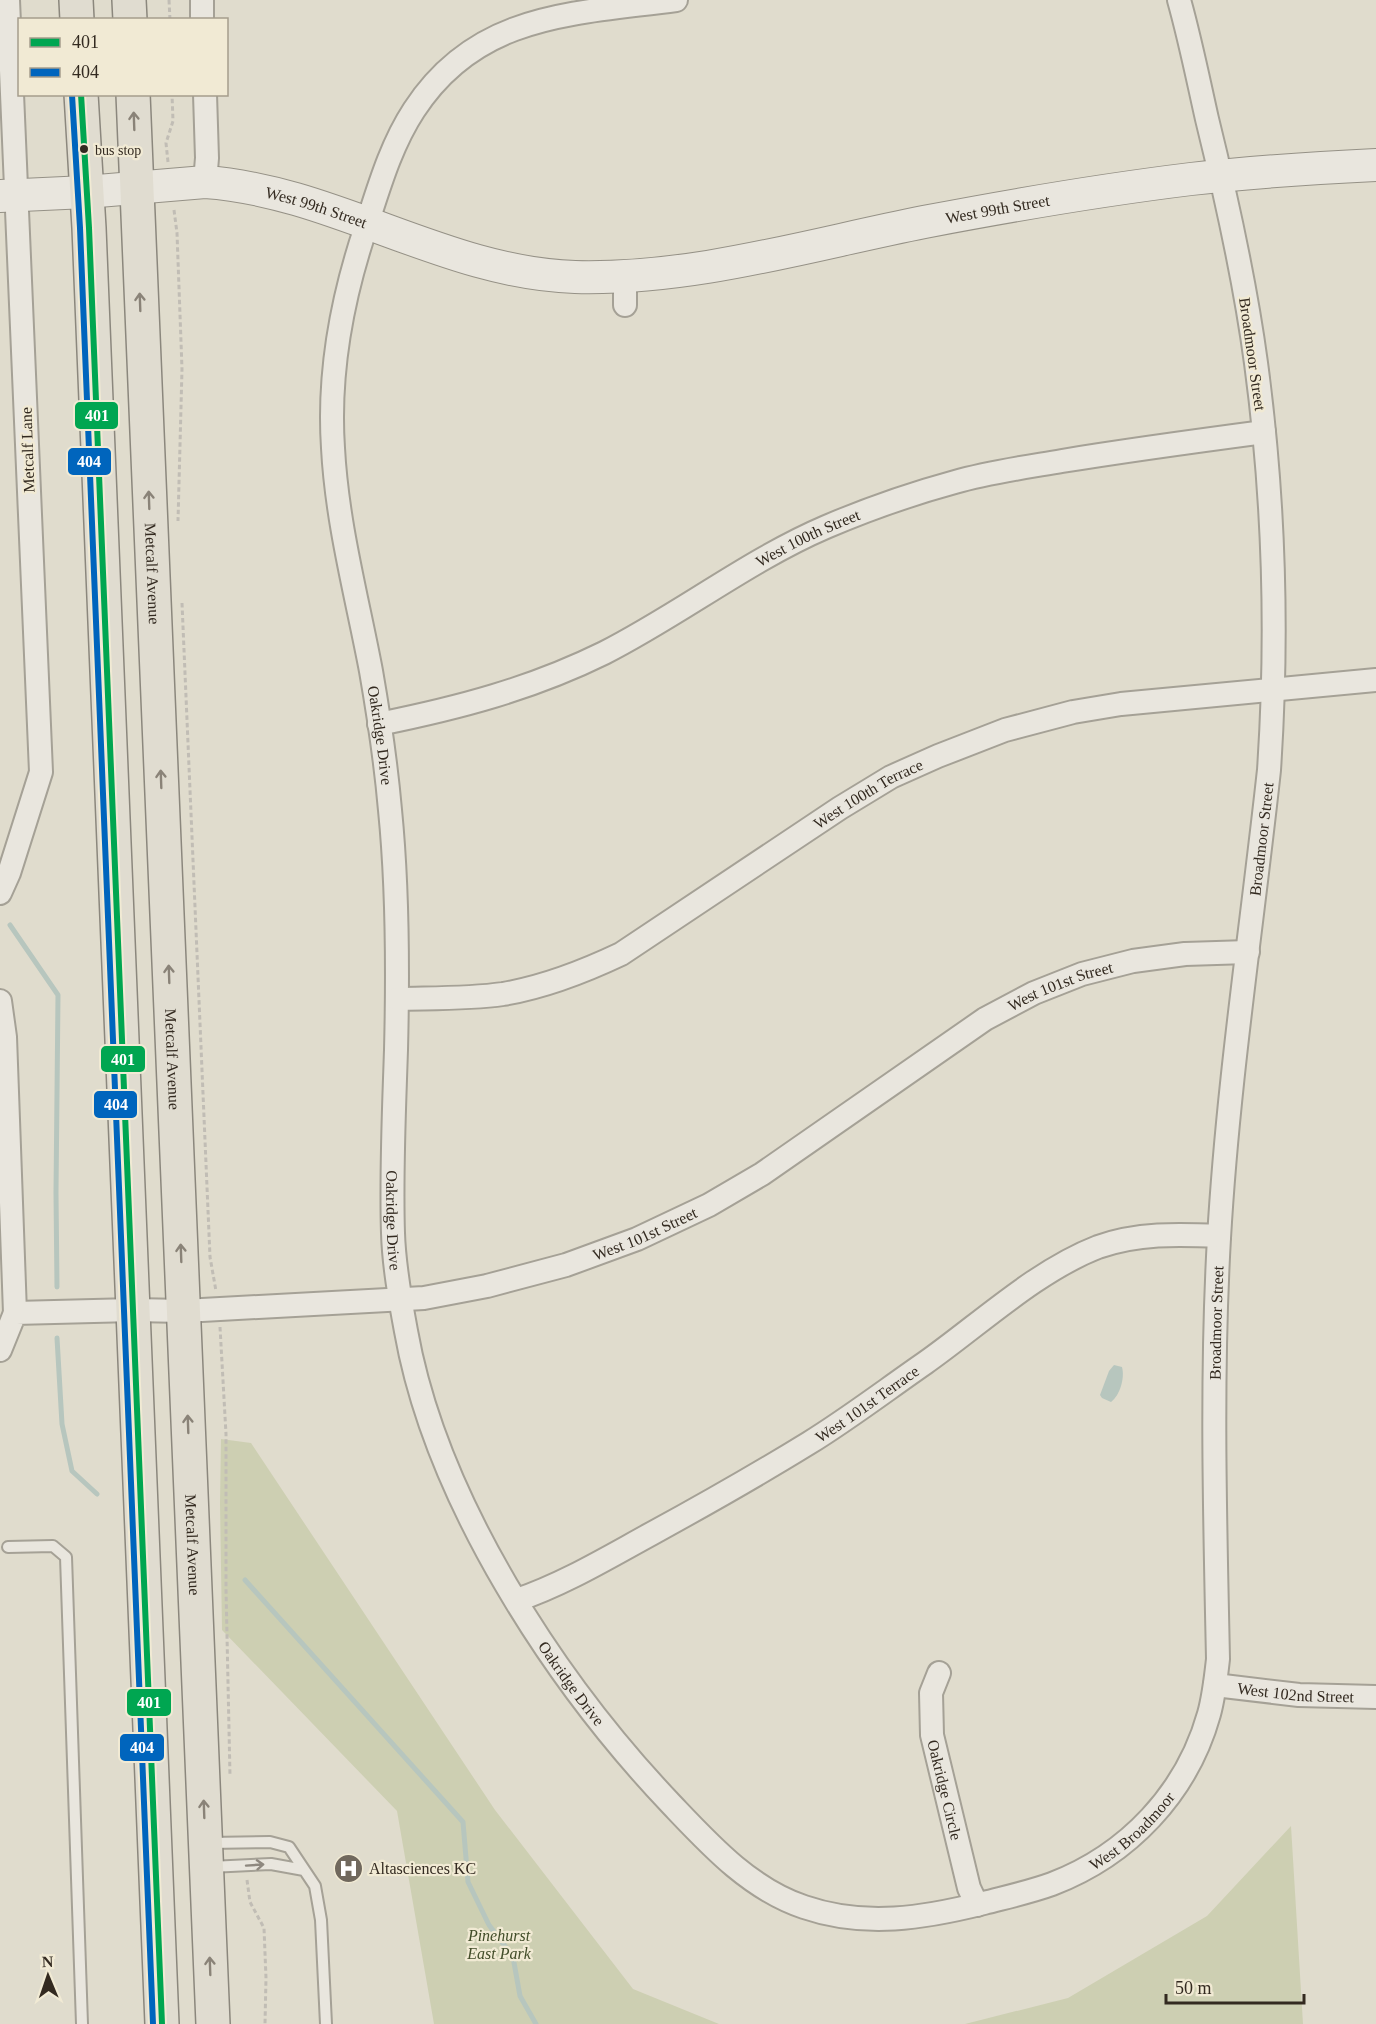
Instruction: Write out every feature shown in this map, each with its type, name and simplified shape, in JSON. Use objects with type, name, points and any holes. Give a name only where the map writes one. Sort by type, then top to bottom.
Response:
[{"type":"main road","points":[[76,0],[77,18]]},
{"type":"main road","points":[[129,0],[130,18]]},
{"type":"main road","points":[[81,96],[162,2024]]},
{"type":"main road","name":"Metcalf Avenue","points":[[133,96],[213,2024]]},
{"type":"street","name":"Metcalf Lane","points":[[0,893],[9,873],[41,772],[8,196],[8,0]]},
{"type":"street","points":[[202,0],[202,18]]},
{"type":"street","name":"Oakridge Drive","points":[[676,0],[557,16],[532,22],[497,36],[451,65],[415,107],[400,135],[387,165],[353,263],[341,321],[333,384],[332,442],[340,520],[371,672],[390,803],[396,887],[397,999],[393,1228],[401,1300],[419,1388],[435,1438],[461,1499],[532,1627],[627,1756],[739,1870],[767,1889],[804,1907],[834,1916],[862,1920],[906,1919],[977,1905]]},
{"type":"street","name":"Broadmoor Street","points":[[1179,0],[1221,177],[1256,362],[1264,432],[1272,572],[1273,689],[1269,770],[1226,1149],[1219,1236],[1213,1424],[1218,1659],[1215,1685]]},
{"type":"street","points":[[205,96],[207,158],[205,182]]},
{"type":"street","name":"West 99th Street","points":[[8,196],[136,189],[170,184],[222,183],[311,202],[410,240],[483,263],[574,277],[625,290],[675,273],[1038,200],[1153,184],[1376,165]]},
{"type":"street","name":"West 100th Street","points":[[379,724],[500,696],[563,672],[633,637],[788,546],[824,528],[885,503],[957,481],[1003,471],[1141,448],[1264,432]]},
{"type":"street","name":"West 100th Terrace","points":[[397,999],[504,994],[545,985],[585,971],[621,954],[840,808],[891,777],[1005,730],[1073,712],[1121,704],[1376,680]]},
{"type":"street","name":"West 101st Street","points":[[15,1313],[183,1311],[424,1298],[487,1286],[566,1265],[637,1239],[709,1205],[770,1168],[940,1048],[985,1019],[1034,993],[1082,974],[1133,961],[1185,954],[1248,952]]},
{"type":"street","points":[[0,1001],[7,1275],[15,1313],[0,1350]]},
{"type":"street","name":"West 101st Terrace","points":[[517,1600],[536,1594],[585,1571],[703,1506],[809,1443],[1067,1261],[1099,1247],[1133,1238],[1174,1234],[1219,1236]]},
{"type":"street","name":"Oakridge Circle","points":[[939,1673],[931,1693],[932,1735],[969,1888],[977,1905]]},
{"type":"street","name":"West 102nd Street","points":[[1215,1685],[1299,1695],[1376,1697]]},
{"type":"street","name":"West Broadmoor","points":[[977,1905],[1034,1891],[1066,1879],[1110,1854],[1140,1830],[1160,1809],[1182,1778],[1209,1715],[1215,1685]]},
{"type":"lane","points":[[8,1547],[53,1545],[66,1557],[82,2024]]},
{"type":"lane","points":[[206,1856],[270,1842],[289,1847],[315,1886],[321,1920],[326,2024]]},
{"type":"lane","points":[[206,1856],[244,1866],[271,1864],[304,1870]]},
{"type":"path","points":[[169,0],[170,18]]},
{"type":"path","points":[[172,96],[173,121],[166,143],[177,233],[183,369],[178,529]]},
{"type":"path","points":[[182,599],[210,1257],[219,1309],[226,1434],[230,1786]]},
{"type":"path","points":[[244,1866],[250,1902],[264,1928],[265,2024]]},
{"type":"green space","name":"Pinehurst East Park","points":[[221,1439],[251,1443],[495,1810],[633,1989],[719,2024],[434,2024],[397,1811],[222,1630]]},
{"type":"green space","points":[[1291,1826],[1303,2024],[965,2024],[1068,1998],[1207,1916]]},
{"type":"shaded area","points":[[1114,1365],[1122,1367],[1123,1376],[1119,1391],[1111,1402],[1100,1395],[1109,1371]]},
{"type":"waterway","points":[[10,925],[58,995],[57,1287]]},
{"type":"waterway","points":[[57,1338],[62,1424],[72,1471],[97,1494]]},
{"type":"waterway","points":[[245,1580],[463,1822],[468,1882],[489,1925],[513,1957],[520,1996],[536,2024]]},
{"type":"transit line","name":"404","points":[[72,96],[80,228],[153,2024]]},
{"type":"transit line","name":"401","points":[[81,96],[89,228],[162,2024]]},
{"type":"place","name":"bus stop","points":[[84,149]]},
{"type":"place","name":"Altasciences KC","points":[[348,1868]]}]
